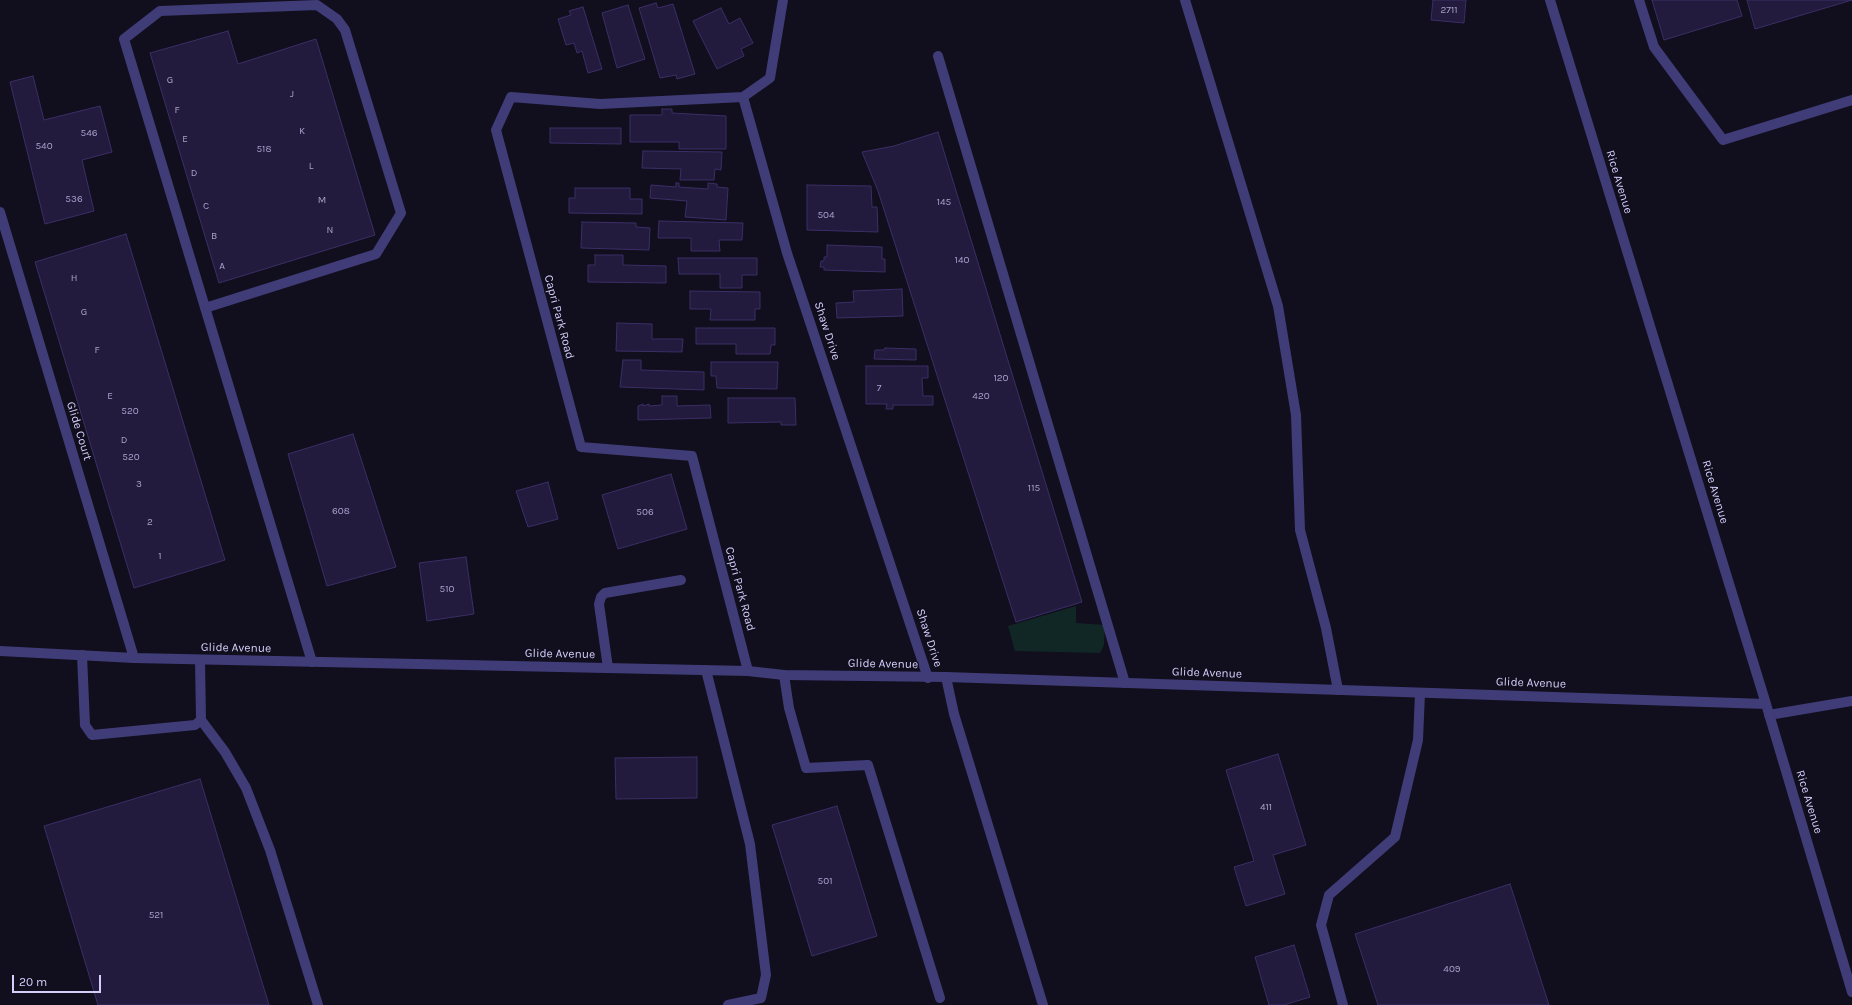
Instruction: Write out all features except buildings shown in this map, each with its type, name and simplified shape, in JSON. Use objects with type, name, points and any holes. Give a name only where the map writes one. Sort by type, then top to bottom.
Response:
[{"type":"street","points":[[742,97],[770,78],[783,0]]},
{"type":"street","points":[[1184,0],[1278,306],[1296,415],[1300,530],[1326,628],[1338,690]]},
{"type":"street","name":"Rice Avenue","points":[[1550,0],[1766,704],[1852,992]]},
{"type":"street","points":[[1639,0],[1654,47],[1723,140],[1852,100]]},
{"type":"street","points":[[205,308],[376,254],[401,213],[345,30],[337,19],[316,5],[160,11],[124,39],[205,308],[312,662]]},
{"type":"street","points":[[938,56],[1125,683]]},
{"type":"street","name":"Capri Park Road","points":[[742,97],[600,104],[511,97],[496,130],[580,447],[692,456],[748,671]]},
{"type":"street","name":"Shaw Drive","points":[[742,97],[787,254],[928,678]]},
{"type":"street","name":"Glide Court","points":[[0,212],[134,658]]},
{"type":"street","points":[[608,668],[599,604],[601,597],[606,593],[681,580]]},
{"type":"street","name":"Glide Avenue","points":[[0,651],[200,660],[748,671],[784,675],[928,678],[946,677],[1766,704]]},
{"type":"street","points":[[82,655],[85,725],[92,735],[195,725],[201,720]]},
{"type":"street","points":[[200,660],[201,720],[225,752],[246,788],[270,850],[318,1005]]},
{"type":"street","points":[[706,670],[750,844],[766,975],[761,998],[728,1005]]},
{"type":"street","points":[[784,675],[789,708],[806,768],[868,765],[940,998]]},
{"type":"street","points":[[946,677],[954,714],[1043,1005]]},
{"type":"street","points":[[1343,1005],[1321,925],[1329,894],[1395,837],[1418,740],[1420,693]]},
{"type":"street","points":[[1769,715],[1852,701]]},
{"type":"green space","points":[[1076,606],[1076,623],[1105,625],[1104,645],[1100,653],[1015,651],[1008,626]]}]
